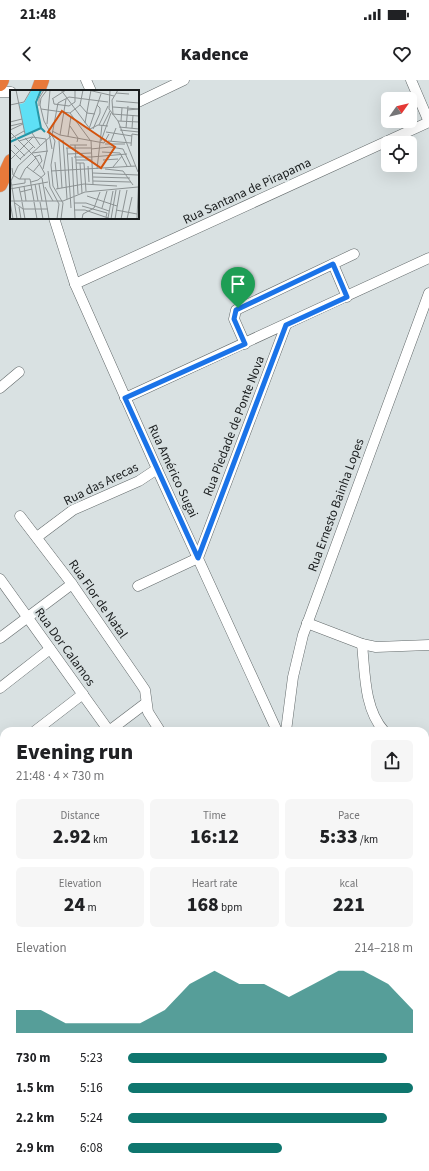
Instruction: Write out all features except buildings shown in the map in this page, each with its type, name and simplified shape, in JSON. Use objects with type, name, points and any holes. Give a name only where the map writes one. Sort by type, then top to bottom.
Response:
[{"type":"highway","points":[[0,84],[2,80]]},
{"type":"highway","points":[[38,90],[42,80]]},
{"type":"highway","points":[[0,185],[10,162]]},
{"type":"street","points":[[86,80],[91,90]]},
{"type":"street","points":[[139,102],[184,80]]},
{"type":"street","points":[[411,80],[429,122]]},
{"type":"street","name":"Rua Santana de Pirapama","points":[[75,284],[429,122]]},
{"type":"street","points":[[0,165],[10,160]]},
{"type":"street","name":"Rua Américo Sugai","points":[[54,219],[75,284],[157,469],[275,727]]},
{"type":"street","points":[[245,344],[234,319],[236,310],[354,254]]},
{"type":"street","points":[[125,398],[429,258]]},
{"type":"street","points":[[333,264],[347,297]]},
{"type":"street","name":"Rua Ernesto Bainha Lopes","points":[[287,727],[293,677],[307,623],[429,293]]},
{"type":"street","name":"Rua Piedade de Ponte Nova","points":[[198,558],[286,325]]},
{"type":"street","points":[[0,388],[19,372]]},
{"type":"street","name":"Rua das Arecas","points":[[37,537],[73,510],[139,481],[157,469]]},
{"type":"street","name":"Rua Flor de Natal","points":[[20,516],[72,584],[145,690],[146,703],[151,717],[157,727]]},
{"type":"street","points":[[138,586],[198,558]]},
{"type":"street","name":"Rua Dor Calamos","points":[[0,579],[106,727]]},
{"type":"street","points":[[0,638],[72,584]]},
{"type":"street","points":[[307,623],[362,644],[390,648],[429,645]]},
{"type":"street","points":[[362,644],[367,689],[376,720],[381,727]]},
{"type":"street","points":[[0,688],[50,649]]},
{"type":"street","points":[[40,727],[83,694]]},
{"type":"street","points":[[114,727],[146,703]]},
{"type":"route","points":[[333,264],[347,297],[286,325],[198,558],[125,398],[245,344],[234,319],[234,314],[238,308],[333,264]]}]
